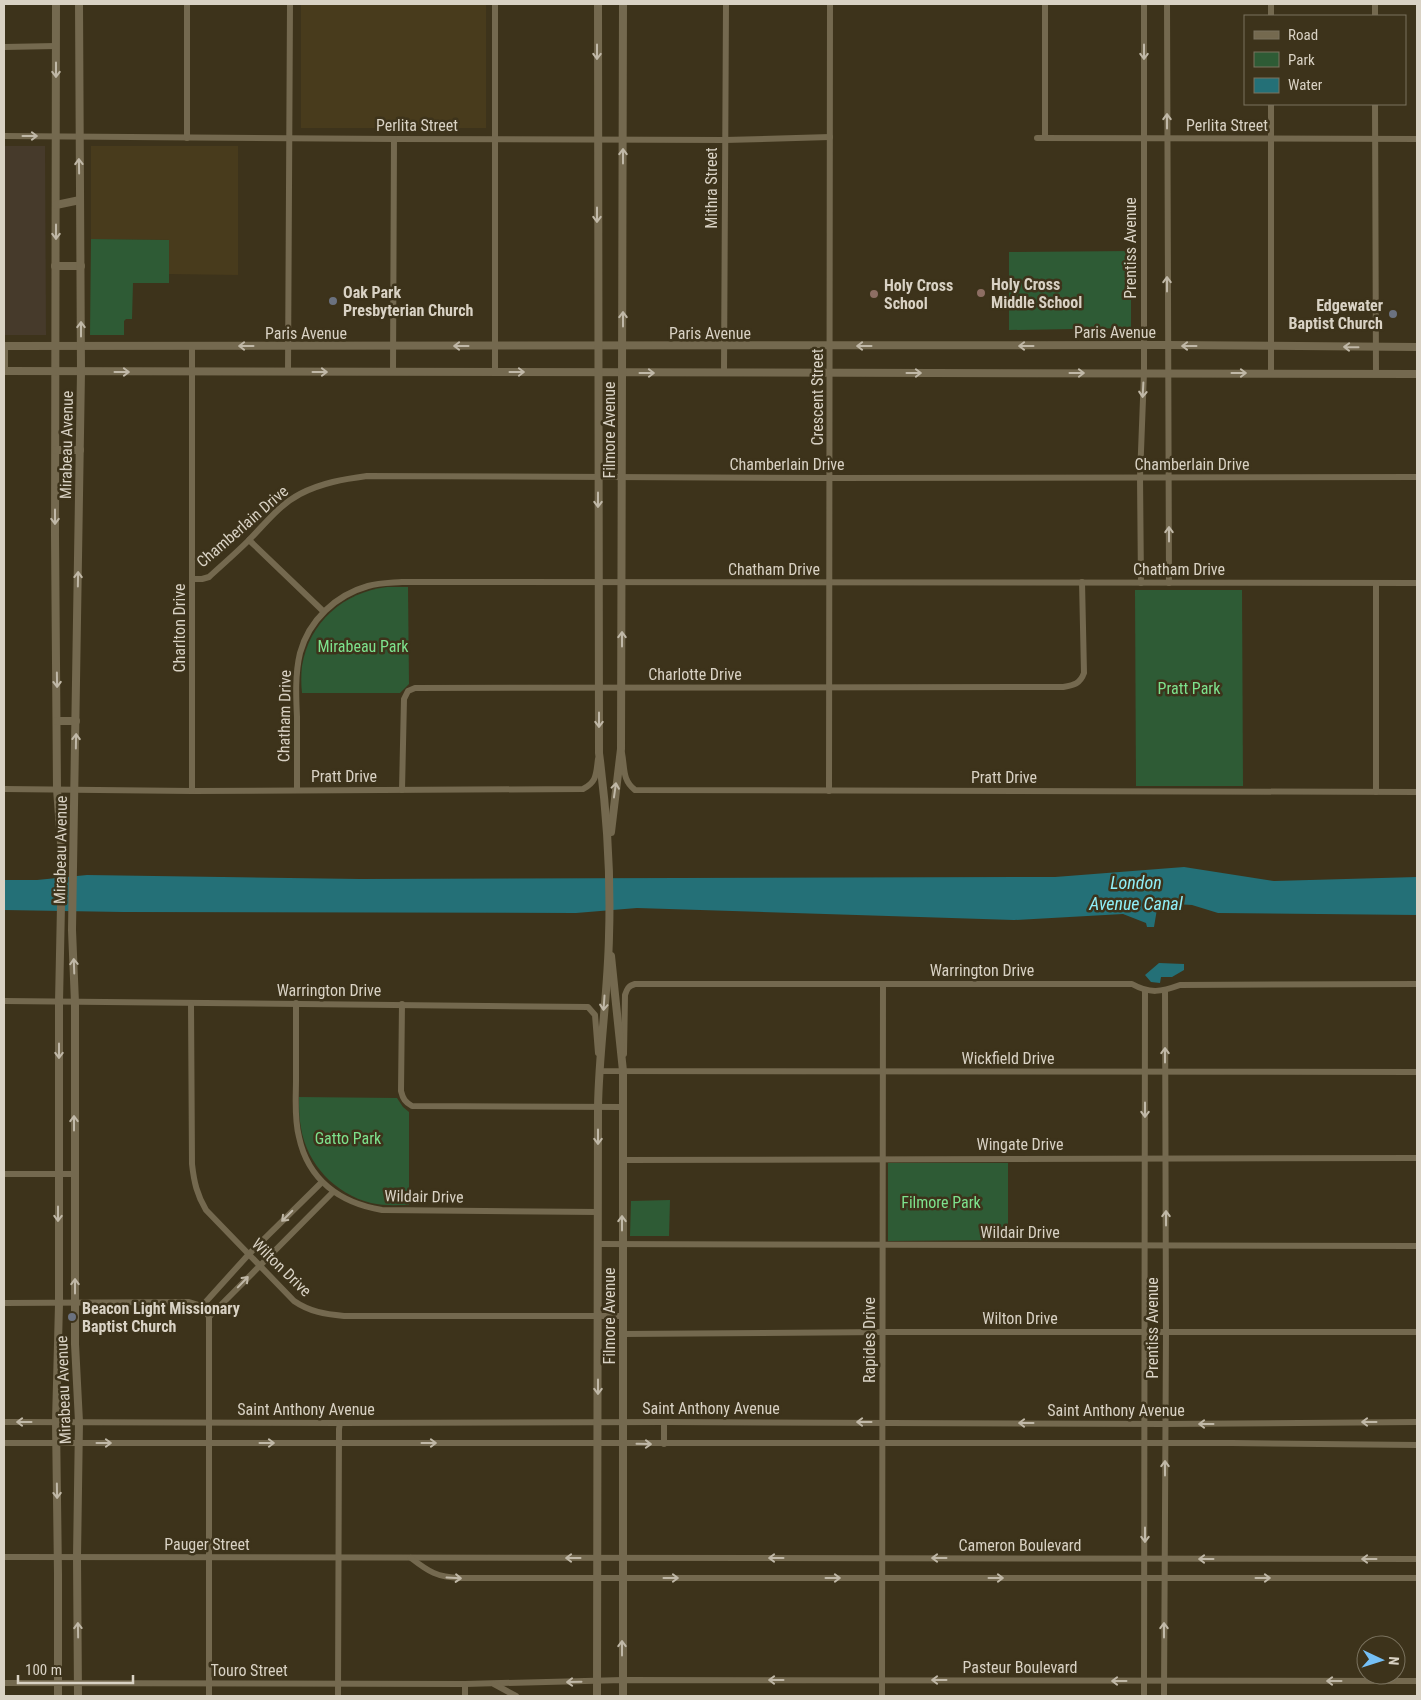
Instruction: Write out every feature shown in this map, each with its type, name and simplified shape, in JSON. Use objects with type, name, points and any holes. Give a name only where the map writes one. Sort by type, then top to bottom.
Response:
[{"type":"street","name":"Mirabeau Avenue","points":[[56,4],[57,789],[62,856],[62,930],[59,1002],[59,1304],[56,1422],[58,1696]]},
{"type":"street","name":"Mirabeau Avenue","points":[[78,4],[81,372],[72,930],[75,1002],[75,1344],[79,1422],[77,1557],[78,1696]]},
{"type":"street","points":[[187,4],[187,138]]},
{"type":"street","points":[[288,372],[290,4]]},
{"type":"street","points":[[495,4],[495,372]]},
{"type":"street","name":"Filmore Avenue","points":[[598,4],[598,687],[599,753],[609,856]]},
{"type":"street","name":"Filmore Avenue","points":[[597,1696],[598,1106],[609,937],[609,856],[621,749],[622,688],[623,4]]},
{"type":"street","name":"Mithra Street","points":[[724,373],[726,4]]},
{"type":"street","name":"Crescent Street","points":[[829,791],[830,4]]},
{"type":"street","points":[[1045,4],[1045,137]]},
{"type":"street","name":"Prentiss Avenue","points":[[1141,582],[1140,478],[1144,373],[1144,4]]},
{"type":"street","points":[[1167,4],[1169,582]]},
{"type":"street","points":[[4,47],[56,46]]},
{"type":"street","points":[[1271,105],[1271,374]]},
{"type":"street","points":[[1375,105],[1376,374]]},
{"type":"street","name":"Perlita Street","points":[[4,136],[725,140],[830,137]]},
{"type":"street","name":"Perlita Street","points":[[1036,138],[1417,139]]},
{"type":"street","points":[[393,372],[394,139]]},
{"type":"street","points":[[56,205],[80,200]]},
{"type":"street","points":[[55,266],[81,266]]},
{"type":"street","points":[[4,346],[4,372],[1417,374]]},
{"type":"street","name":"Paris Avenue","points":[[4,346],[1417,347]]},
{"type":"street","name":"Charlton Drive","points":[[192,346],[192,790]]},
{"type":"street","points":[[56,450],[80,450]]},
{"type":"street","name":"Chamberlain Drive","points":[[193,579],[209,577],[249,540],[279,508],[299,494],[320,485],[367,476],[623,478],[1417,477]]},
{"type":"street","points":[[249,540],[323,612]]},
{"type":"street","name":"Charlotte Drive","points":[[402,790],[402,710],[408,691],[415,688],[1073,686],[1081,681],[1085,664],[1082,582]]},
{"type":"street","name":"Chatham Drive","points":[[297,790],[296,684],[298,664],[306,638],[312,626],[323,612],[339,599],[352,592],[380,583],[1417,583]]},
{"type":"street","points":[[1376,583],[1376,792]]},
{"type":"street","points":[[57,721],[76,721]]},
{"type":"street","name":"Pratt Drive","points":[[621,749],[628,785],[635,790],[1417,792]]},
{"type":"street","name":"Pratt Drive","points":[[4,789],[582,789],[590,786],[594,781],[599,753]]},
{"type":"street","name":"Filmore Avenue","points":[[609,937],[623,1070],[622,1696]]},
{"type":"street","name":"Warrington Drive","points":[[623,1070],[625,995],[630,985],[635,984],[1132,984],[1145,991],[1165,990],[1180,985],[1417,984]]},
{"type":"street","name":"Rapides Drive","points":[[882,1696],[883,984]]},
{"type":"street","name":"Prentiss Avenue","points":[[1164,1696],[1164,1444],[1166,1424],[1165,990]]},
{"type":"street","name":"Prentiss Avenue","points":[[1144,1696],[1145,991]]},
{"type":"street","name":"Warrington Drive","points":[[4,1001],[588,1006],[595,1015],[597,1024],[599,1071]]},
{"type":"street","name":"Wildair Drive","points":[[296,1003],[296,1112],[299,1137],[313,1170],[333,1192],[358,1204],[382,1210],[598,1212]]},
{"type":"street","name":"Wilton Drive","points":[[191,1004],[192,1164],[198,1196],[206,1210],[294,1301],[306,1309],[318,1313],[360,1316],[622,1316]]},
{"type":"street","points":[[402,1004],[402,1091],[403,1098],[412,1106],[622,1107]]},
{"type":"street","name":"Wickfield Drive","points":[[599,1071],[1417,1072]]},
{"type":"street","name":"Wingate Drive","points":[[623,1160],[1417,1158]]},
{"type":"street","points":[[4,1174],[74,1174]]},
{"type":"street","points":[[202,1306],[249,1254],[322,1182]]},
{"type":"street","points":[[209,1317],[333,1192]]},
{"type":"street","name":"Wildair Drive","points":[[598,1244],[1417,1246]]},
{"type":"street","points":[[4,1304],[189,1302],[202,1306],[209,1317],[209,1696]]},
{"type":"street","name":"Wilton Drive","points":[[623,1334],[1417,1332]]},
{"type":"street","name":"Saint Anthony Avenue","points":[[4,1422],[882,1422],[1145,1424],[1417,1422]]},
{"type":"street","points":[[664,1422],[664,1444]]},
{"type":"street","points":[[338,1696],[340,1423]]},
{"type":"street","name":"Saint Anthony Avenue","points":[[4,1443],[1417,1445]]},
{"type":"street","name":"Pauger Street","points":[[4,1557],[622,1558]]},
{"type":"street","points":[[411,1558],[436,1576],[622,1578]]},
{"type":"street","name":"Cameron Boulevard","points":[[622,1558],[1417,1559]]},
{"type":"street","name":"Cameron Boulevard","points":[[622,1578],[1417,1578]]},
{"type":"street","name":"Touro Street","points":[[4,1683],[493,1684],[622,1680]]},
{"type":"street","name":"Pasteur Boulevard","points":[[622,1680],[1417,1681]]},
{"type":"street","points":[[465,1684],[466,1696]]},
{"type":"street","name":"Touro Street","points":[[493,1684],[516,1696]]},
{"type":"shaded area","points":[[301,4],[486,4],[486,128],[301,128]]},
{"type":"shaded area","points":[[4,146],[45,146],[46,335],[4,335]]},
{"type":"shaded area","points":[[91,146],[238,146],[238,275],[169,274],[169,240],[91,239]]},
{"type":"green space","points":[[91,239],[169,240],[169,283],[133,283],[132,319],[124,321],[124,335],[90,335]]},
{"type":"green space","points":[[1131,251],[1131,328],[1009,330],[1009,252]]},
{"type":"green space","name":"Mirabeau Park","points":[[387,587],[408,587],[409,684],[400,693],[302,693],[302,666],[306,650],[312,636],[321,623],[331,612],[357,595]]},
{"type":"green space","name":"Pratt Park","points":[[1135,590],[1242,590],[1243,786],[1136,786]]},
{"type":"green space","name":"Gatto Park","points":[[299,1097],[397,1098],[409,1112],[409,1205],[380,1205],[358,1199],[346,1193],[325,1176],[309,1154],[304,1141],[300,1120]]},
{"type":"green space","name":"Filmore Park","points":[[888,1163],[1008,1163],[1008,1240],[888,1241]]},
{"type":"green space","points":[[670,1200],[669,1236],[630,1236],[631,1201]]},
{"type":"water","name":"London Avenue Canal","points":[[1184,867],[1274,881],[1417,877],[1417,915],[1218,913],[1192,905],[1158,903],[1154,927],[1147,927],[1146,923],[1123,914],[1014,920],[637,908],[576,913],[4,910],[4,880],[37,880],[87,875],[360,879],[1055,877]]},
{"type":"water","points":[[1159,963],[1184,964],[1184,970],[1172,977],[1161,977],[1160,983],[1151,982],[1145,975]]},
{"type":"place","name":"Holy Cross Middle School","points":[[981,293]]},
{"type":"place","name":"Holy Cross School","points":[[874,294]]},
{"type":"place","name":"Oak Park Presbyterian Church","points":[[333,301]]},
{"type":"place","name":"Edgewater Baptist Church","points":[[1393,314]]},
{"type":"place","name":"Beacon Light Missionary Baptist Church","points":[[72,1317]]}]
